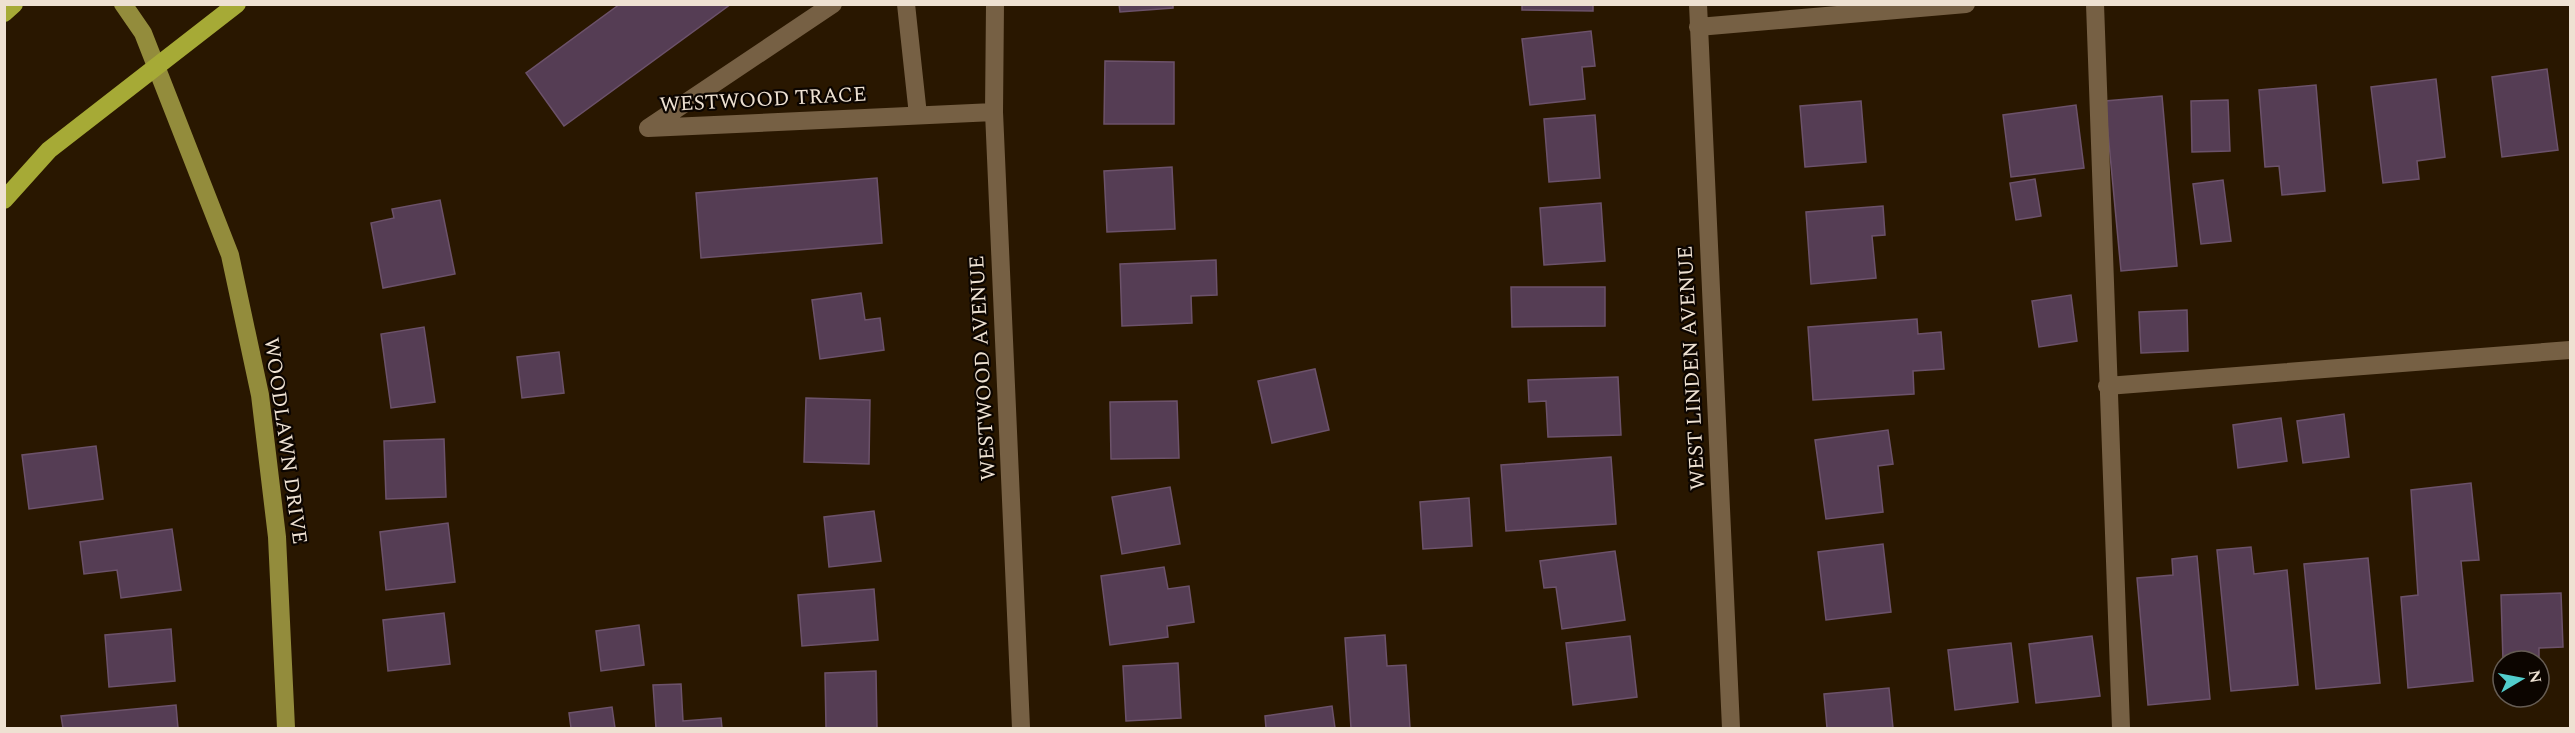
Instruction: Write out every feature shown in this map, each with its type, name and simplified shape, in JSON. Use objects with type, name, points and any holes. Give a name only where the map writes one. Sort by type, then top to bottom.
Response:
[{"type":"highway","points":[[4,13],[14,4]]},
{"type":"highway","points":[[4,200],[49,150],[237,4]]},
{"type":"main road","name":"WOODLAWN DRIVE","points":[[123,4],[143,33],[230,255],[260,395],[278,537],[286,729]]},
{"type":"street","name":"WESTWOOD TRACE","points":[[833,4],[648,128],[994,112]]},
{"type":"street","points":[[906,4],[918,115]]},
{"type":"street","name":"WESTWOOD AVENUE","points":[[994,4],[994,112],[1021,729]]},
{"type":"street","name":"WEST LINDEN AVENUE","points":[[1698,4],[1731,729]]},
{"type":"street","points":[[1698,27],[1966,4]]},
{"type":"street","points":[[2095,4],[2121,729]]},
{"type":"street","points":[[2107,386],[2571,350]]},
{"type":"building","points":[[620,4],[731,4],[564,126],[526,73]]},
{"type":"building","points":[[1119,4],[1173,4],[1173,8],[1120,12]]},
{"type":"building","points":[[1522,4],[1593,4],[1593,11],[1522,10]]},
{"type":"building","points":[[1591,31],[1595,66],[1582,67],[1585,99],[1530,105],[1522,39]]},
{"type":"building","points":[[1105,61],[1174,62],[1174,124],[1104,124]]},
{"type":"building","points":[[2547,69],[2558,150],[2502,157],[2492,77]]},
{"type":"building","points":[[2436,79],[2445,157],[2417,161],[2419,179],[2383,183],[2371,87]]},
{"type":"building","points":[[2316,85],[2325,191],[2282,195],[2279,166],[2265,167],[2259,90]]},
{"type":"building","points":[[2162,96],[2177,266],[2121,271],[2105,101]]},
{"type":"building","points":[[2228,100],[2230,151],[2192,152],[2191,101]]},
{"type":"building","points":[[1861,101],[1866,162],[1805,167],[1800,106]]},
{"type":"building","points":[[2076,105],[2084,168],[2011,177],[2003,115]]},
{"type":"building","points":[[1595,115],[1600,178],[1549,182],[1544,119]]},
{"type":"building","points":[[1172,167],[1175,229],[1107,232],[1104,171]]},
{"type":"building","points":[[877,178],[882,243],[701,258],[696,193]]},
{"type":"building","points":[[2035,179],[2041,216],[2016,220],[2010,183]]},
{"type":"building","points":[[2223,180],[2231,241],[2201,244],[2193,184]]},
{"type":"building","points":[[440,200],[455,274],[383,288],[371,223],[394,218],[392,209]]},
{"type":"building","points":[[1601,203],[1605,261],[1544,265],[1540,208]]},
{"type":"building","points":[[1883,206],[1885,235],[1872,236],[1876,278],[1811,284],[1806,212]]},
{"type":"building","points":[[1216,260],[1217,295],[1191,296],[1192,323],[1122,326],[1120,264]]},
{"type":"building","points":[[1511,287],[1605,287],[1605,326],[1512,327]]},
{"type":"building","points":[[861,293],[865,320],[880,318],[884,350],[820,359],[812,300]]},
{"type":"building","points":[[2071,295],[2077,341],[2039,347],[2032,301]]},
{"type":"building","points":[[2187,310],[2188,351],[2141,353],[2139,312]]},
{"type":"building","points":[[1917,319],[1918,334],[1941,332],[1944,369],[1913,371],[1914,394],[1813,400],[1808,327]]},
{"type":"building","points":[[424,327],[435,402],[391,408],[381,334]]},
{"type":"building","points":[[559,352],[564,393],[522,398],[517,357]]},
{"type":"building","points":[[1315,369],[1329,430],[1272,443],[1258,381]]},
{"type":"building","points":[[1618,377],[1621,435],[1548,437],[1546,401],[1529,402],[1528,380]]},
{"type":"building","points":[[806,398],[870,400],[869,464],[804,462]]},
{"type":"building","points":[[1177,401],[1179,458],[1111,459],[1110,402]]},
{"type":"building","points":[[2344,414],[2349,457],[2303,463],[2297,421]]},
{"type":"building","points":[[2281,418],[2287,461],[2238,468],[2233,425]]},
{"type":"building","points":[[1888,430],[1893,464],[1878,466],[1883,512],[1826,519],[1815,440]]},
{"type":"building","points":[[444,439],[446,497],[386,499],[384,441]]},
{"type":"building","points":[[96,446],[103,499],[29,509],[22,455]]},
{"type":"building","points":[[1611,457],[1616,524],[1506,531],[1501,465]]},
{"type":"building","points":[[2471,483],[2479,560],[2461,561],[2473,681],[2408,688],[2401,597],[2418,595],[2411,490]]},
{"type":"building","points":[[1170,487],[1180,544],[1122,554],[1112,497]]},
{"type":"building","points":[[1469,498],[1472,546],[1423,549],[1420,502]]},
{"type":"building","points":[[874,511],[881,561],[829,567],[824,517]]},
{"type":"building","points":[[448,523],[455,582],[386,590],[380,532]]},
{"type":"building","points":[[172,529],[181,590],[121,598],[117,570],[84,574],[80,542]]},
{"type":"building","points":[[1883,544],[1891,612],[1826,620],[1818,552]]},
{"type":"building","points":[[2251,547],[2254,574],[2287,570],[2298,685],[2231,691],[2217,550]]},
{"type":"building","points":[[1615,551],[1625,620],[1562,629],[1556,587],[1544,588],[1540,561]]},
{"type":"building","points":[[2197,556],[2210,699],[2148,705],[2137,578],[2173,575],[2172,559]]},
{"type":"building","points":[[2368,558],[2380,683],[2316,689],[2304,564]]},
{"type":"building","points":[[1164,567],[1168,589],[1189,586],[1194,622],[1167,626],[1168,637],[1110,645],[1101,576]]},
{"type":"building","points":[[874,589],[878,640],[802,646],[798,595]]},
{"type":"building","points":[[2561,593],[2563,647],[2503,649],[2501,595]]},
{"type":"building","points":[[444,613],[450,664],[388,671],[383,620]]},
{"type":"building","points":[[639,625],[644,665],[601,671],[596,631]]},
{"type":"building","points":[[171,629],[175,681],[109,687],[105,635]]},
{"type":"building","points":[[1385,635],[1387,666],[1406,665],[1410,728],[1351,728],[1345,638]]},
{"type":"building","points":[[1630,636],[1637,697],[1573,705],[1566,643]]},
{"type":"building","points":[[2092,636],[2100,696],[2036,703],[2029,644]]},
{"type":"building","points":[[2011,643],[2018,702],[1955,710],[1948,650]]},
{"type":"building","points":[[1178,663],[1181,718],[1126,721],[1123,666]]},
{"type":"building","points":[[876,671],[877,728],[826,728],[825,673]]},
{"type":"building","points":[[681,684],[683,721],[721,718],[722,728],[656,728],[653,685]]},
{"type":"building","points":[[1889,688],[1893,728],[1827,728],[1824,694]]},
{"type":"building","points":[[176,705],[178,728],[63,728],[61,716]]},
{"type":"building","points":[[1332,706],[1335,728],[1266,728],[1265,716]]},
{"type":"building","points":[[612,707],[615,728],[571,728],[569,713]]}]
